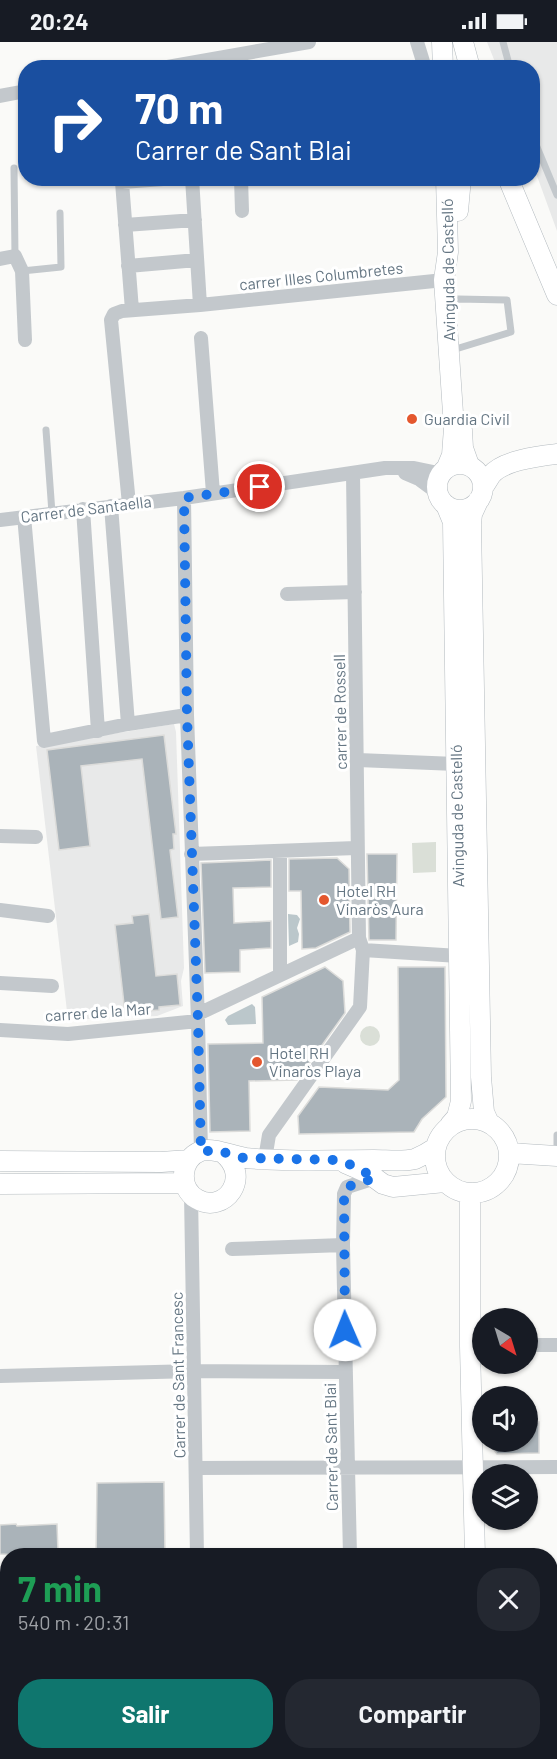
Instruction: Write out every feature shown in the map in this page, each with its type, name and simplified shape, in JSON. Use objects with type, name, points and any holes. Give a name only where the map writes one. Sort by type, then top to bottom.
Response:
[{"type":"street","points":[[207,60],[309,42]]},
{"type":"street","points":[[417,42],[423,60]]},
{"type":"street","points":[[442,42],[443,60]]},
{"type":"street","points":[[463,42],[468,60]]},
{"type":"street","points":[[0,96],[18,93]]},
{"type":"street","points":[[122,186],[132,310],[114,314],[111,320],[129,504]]},
{"type":"street","points":[[193,186],[200,305]]},
{"type":"street","points":[[241,186],[242,211]]},
{"type":"street","name":"Avinguda de Castelló","points":[[446,186],[448,252],[444,280],[452,300],[459,348],[463,448],[470,465]]},
{"type":"street","name":"Avinguda de Castelló","points":[[445,469],[452,455],[454,428],[452,300],[460,186]]},
{"type":"street","points":[[511,186],[557,295]]},
{"type":"street","points":[[125,225],[195,220]]},
{"type":"street","points":[[0,259],[15,256],[22,271],[26,340]]},
{"type":"street","points":[[128,266],[197,260]]},
{"type":"street","name":"carrer Illes Columbretes","points":[[132,310],[444,280]]},
{"type":"street","points":[[201,338],[213,494]]},
{"type":"street","points":[[502,467],[463,464],[445,469],[437,485],[442,499],[454,509],[464,510],[471,507],[492,474],[502,467],[523,460],[557,454]]},
{"type":"street","points":[[470,465],[480,475],[481,494]]},
{"type":"street","name":"Carrer de Santaella","points":[[0,520],[184,498],[385,468],[414,468],[438,473],[445,469]]},
{"type":"street","name":"Carrer de Santaella","points":[[385,468],[419,479],[442,499]]},
{"type":"street","name":"carrer de Rossell","points":[[272,1159],[269,1135],[360,1007],[361,944],[356,848],[358,760],[353,473]]},
{"type":"street","name":"Avinguda de Castelló","points":[[481,494],[472,514],[472,536],[481,1077],[484,1112],[489,1122]]},
{"type":"street","points":[[184,498],[187,715],[198,1017],[195,1156],[184,1176],[188,1189],[198,1200],[216,1202],[231,1192],[236,1176],[230,1159],[223,1153]]},
{"type":"street","name":"Avinguda de Castelló","points":[[442,499],[453,522],[461,1101],[457,1117],[450,1125]]},
{"type":"street","points":[[111,506],[128,724]]},
{"type":"street","points":[[83,509],[98,731]]},
{"type":"street","points":[[24,516],[44,741],[187,715]]},
{"type":"street","points":[[287,594],[355,592]]},
{"type":"street","points":[[358,760],[456,764]]},
{"type":"street","points":[[0,836],[36,837]]},
{"type":"street","points":[[191,854],[356,848]]},
{"type":"street","points":[[280,851],[280,973]]},
{"type":"street","points":[[0,910],[48,916]]},
{"type":"street","name":"carrer de la Mar","points":[[0,1030],[68,1034],[198,1017],[280,973],[361,944],[459,956]]},
{"type":"street","points":[[0,983],[52,986]]},
{"type":"street","points":[[469,1119],[489,1122],[503,1135],[509,1154],[507,1166],[502,1177],[493,1186],[483,1191],[470,1193],[461,1191],[445,1182],[438,1172],[435,1148],[443,1131],[450,1125],[469,1119]]},
{"type":"street","points":[[0,1161],[161,1162],[216,1150],[244,1158],[414,1159],[435,1148]]},
{"type":"street","points":[[509,1154],[557,1156]]},
{"type":"street","points":[[235,1184],[272,1159]]},
{"type":"street","points":[[337,1160],[354,1166],[383,1184],[393,1187],[445,1182]]},
{"type":"street","name":"Carrer de Sant Blai","points":[[350,1548],[343,1245],[344,1194],[347,1187],[375,1178]]},
{"type":"street","points":[[0,1184],[188,1189]]},
{"type":"street","name":"Carrer de Sant Francesc","points":[[188,1189],[197,1548]]},
{"type":"street","points":[[470,1193],[475,1308]]},
{"type":"street","points":[[232,1249],[343,1245]]},
{"type":"street","points":[[538,1345],[557,1345]]},
{"type":"street","points":[[0,1376],[194,1371],[346,1372]]},
{"type":"street","points":[[474,1464],[476,1374]]},
{"type":"street","points":[[196,1468],[472,1467]]},
{"type":"street","points":[[538,1467],[557,1467]]},
{"type":"street","points":[[475,1530],[475,1548]]},
{"type":"lane","points":[[503,42],[508,60]]},
{"type":"lane","points":[[540,154],[557,195]]},
{"type":"lane","points":[[14,168],[15,256]]},
{"type":"lane","points":[[22,271],[61,267],[60,213]]},
{"type":"lane","points":[[452,300],[507,300],[511,332],[459,348]]},
{"type":"lane","points":[[46,430],[52,513]]},
{"type":"lane","points":[[557,1135],[557,1156]]},
{"type":"shaded area","points":[[487,42],[557,42],[557,231],[540,184],[540,60],[494,60]]},
{"type":"shaded area","points":[[174,724],[184,968],[181,981],[183,1006],[157,1016],[68,1020],[36,746]]},
{"type":"shaded area","points":[[436,842],[436,872],[413,873],[412,843]]},
{"type":"shaded area","points":[[288,914],[297,915],[300,919],[297,928],[298,942],[289,946]]},
{"type":"shaded area","points":[[252,1004],[255,1007],[256,1024],[228,1025],[225,1020],[228,1016]]},
{"type":"shaded area","points":[[370,1026],[377,1029],[380,1036],[377,1043],[370,1046],[363,1043],[360,1036],[363,1029]]},
{"type":"building","points":[[164,735],[176,834],[173,834],[174,849],[170,850],[178,917],[161,919],[142,759],[81,766],[90,846],[59,850],[47,750]]},
{"type":"building","points":[[367,854],[397,854],[396,940],[369,940]]},
{"type":"building","name":"Hotel RH Vinaròs Aura","points":[[337,858],[349,869],[350,932],[316,948],[302,949],[301,891],[289,891],[289,859]]},
{"type":"building","points":[[271,860],[271,887],[233,888],[234,923],[271,921],[271,948],[240,950],[240,972],[205,973],[201,863]]},
{"type":"building","points":[[149,914],[156,976],[177,974],[180,1005],[159,1007],[159,1010],[125,1013],[115,925],[133,923],[132,916]]},
{"type":"building","name":"Hotel RH Vinaròs Playa","points":[[325,967],[343,981],[345,1013],[297,1080],[249,1081],[250,1131],[210,1132],[208,1044],[263,1043],[262,997]]},
{"type":"building","points":[[398,967],[445,967],[446,1097],[422,1119],[414,1132],[299,1134],[298,1116],[319,1087],[388,1090],[399,1080]]},
{"type":"building","points":[[539,1422],[539,1453],[497,1454],[495,1452],[538,1452]]},
{"type":"building","points":[[164,1482],[165,1548],[96,1548],[97,1483]]},
{"type":"building","points":[[57,1524],[58,1548],[0,1548],[0,1525]]},
{"type":"place","name":"Guardia Civil","points":[[412,419]]},
{"type":"place","name":"Hotel RH Vinaròs Aura","points":[[324,900]]},
{"type":"place","name":"Hotel RH Vinaròs Playa","points":[[257,1062]]},
{"type":"route","points":[[260,487],[184,498],[187,715],[201,1152],[216,1150],[244,1158],[337,1160],[354,1166],[375,1178],[347,1187],[344,1194],[345,1330]]}]
